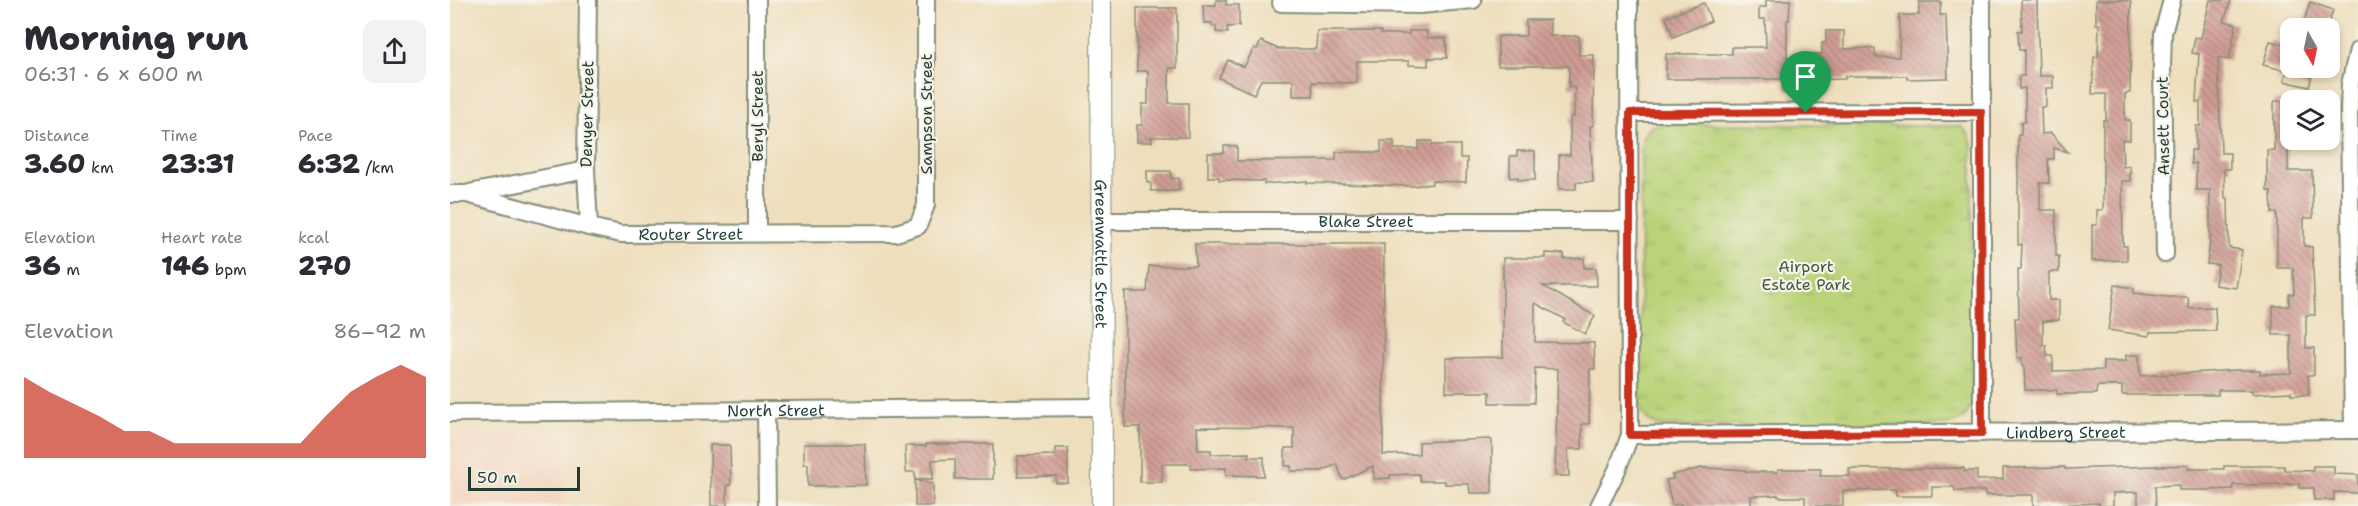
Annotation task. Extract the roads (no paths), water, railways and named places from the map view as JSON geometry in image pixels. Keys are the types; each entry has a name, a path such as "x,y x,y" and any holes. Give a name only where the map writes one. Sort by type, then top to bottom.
{"main road":[{"name":"Greenwattle Street","path":"1101,0 1100,407 1102,506"}],"street":[{"name":"Denyer Street","path":"588,0 586,170 589,227"},
{"name":"Beryl Street","path":"757,233 758,0"},
{"name":"Sampson Street","path":"918,226 926,205 926,0"},
{"path":"1281,3 1420,5 1473,0"},
{"path":"1599,506 1617,470 1630,435 1629,0"},
{"path":"1982,0 1982,433"},
{"name":"Ansett Court","path":"2165,254 2162,66 2163,33 2172,0"},
{"path":"2355,430 2349,109 2350,84 2358,50"},
{"path":"1630,113 1981,112"},
{"name":"Router Street","path":"458,194 586,170"},
{"name":"Router Street","path":"458,194 621,234 896,233 918,226"},
{"name":"Blake Street","path":"1102,220 1630,221"},
{"name":"North Street","path":"450,413 1100,407"},
{"path":"766,410 767,506"},
{"name":"Lindberg Street","path":"1630,435 2355,430"}],"park label":[{"name":"Airport Estate Park","path":"1806,275"}]}
